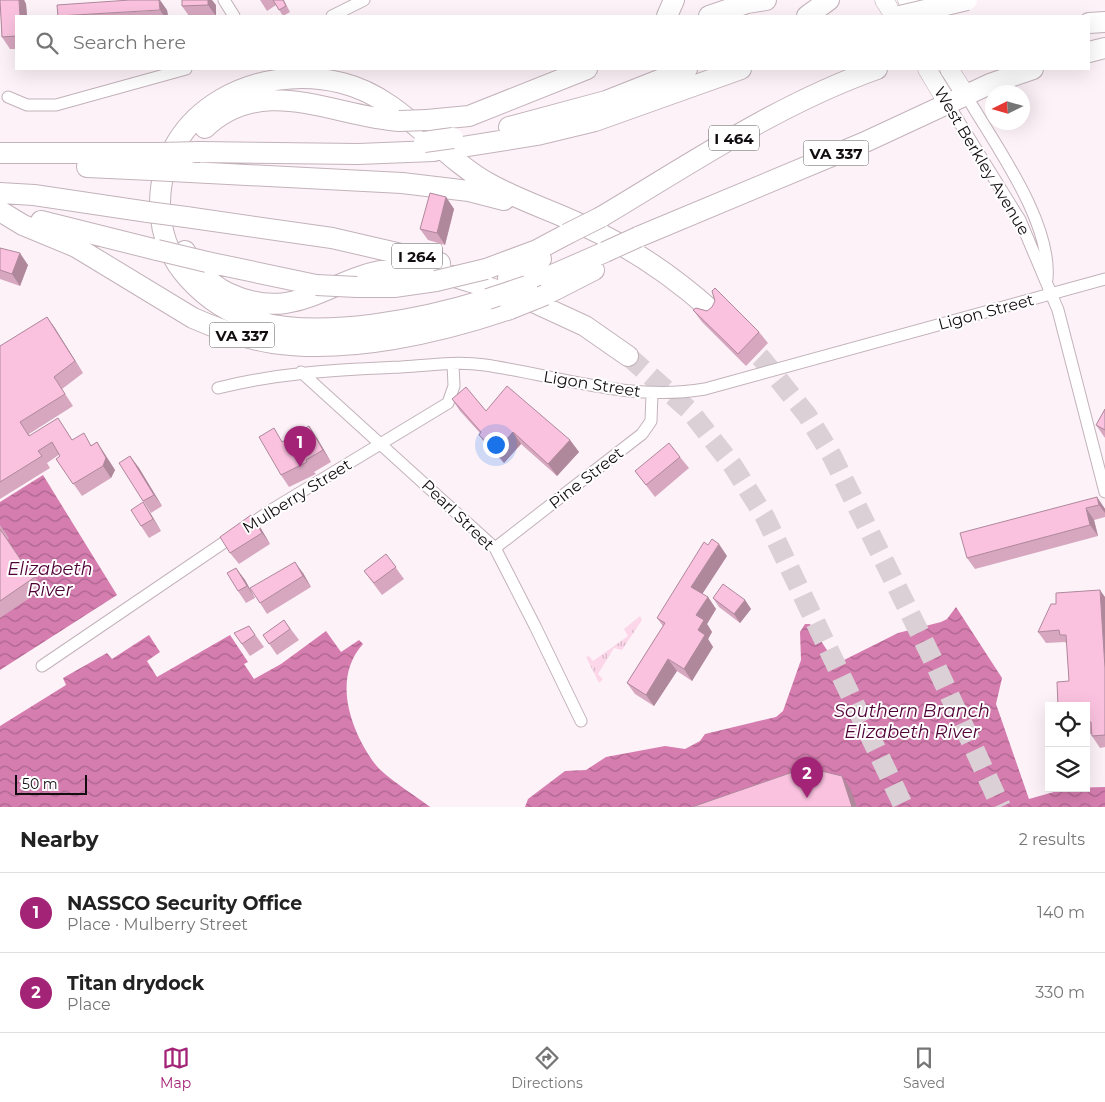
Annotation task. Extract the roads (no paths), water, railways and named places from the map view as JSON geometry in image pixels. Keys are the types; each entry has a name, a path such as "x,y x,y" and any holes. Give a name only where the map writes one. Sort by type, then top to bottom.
{"highway":[{"path":"667,15 674,0"},
{"path":"712,15 747,3 766,0"},
{"path":"808,15 829,0"},
{"path":"904,15 967,0"},
{"path":"1090,23 1105,22"},
{"path":"1090,52 1105,48"},
{"path":"527,297 432,272 395,269 361,276 306,299 266,304 251,302 224,291 211,282 187,254 174,220 176,178 187,150 198,135 226,113 257,101 287,100 398,121 427,120 468,116 584,70"},
{"path":"458,143 606,101 684,70"},
{"path":"0,159 23,163 155,162 200,152 326,152 357,147 429,146 538,135 595,121 738,70"},
{"name":"I 464","path":"533,257 572,236 776,114 873,70"},
{"path":"957,100 1031,70"},
{"path":"527,297 481,297 407,318 345,326 291,328 256,321 237,314 201,292 176,262 169,249 161,220 160,193 164,171 173,148 188,126 204,111 226,96 265,81 309,77 340,82 365,91 390,105 484,181 540,208 578,223 637,254 675,279 712,311"},
{"name":"VA 337","path":"0,211 23,225 76,247 193,318 211,326 274,343 348,344 386,340 443,329 527,297 642,239 705,210 957,100"},
{"path":"0,154 155,162 190,172 402,184 469,191 540,208"},
{"name":"I 264","path":"0,193 34,195 332,238 391,250 448,265 527,297 585,326 628,356"},
{"path":"0,211 208,262 316,285 394,287 436,281 533,257"},
{"path":"481,297 533,257"}],"main road":[{"path":"884,0 893,15"},
{"path":"907,0 916,15"},
{"name":"West Berkley Avenue","path":"928,70 957,100"},
{"name":"West Berkley Avenue","path":"949,70 957,100"}],"street":[{"path":"224,0 233,15"},
{"path":"334,15 364,0"},
{"path":"8,97 27,105 56,105 182,70"},
{"name":"West Berkley Avenue","path":"957,100 1021,187 1046,257 1047,281"},
{"name":"West Berkley Avenue","path":"957,100 1020,220 1052,294 1105,492"},
{"name":"Ligon Street","path":"218,388 261,377 301,372 453,364 483,365 604,389 652,394 684,393 706,389 1105,279"},
{"name":"Mulberry Street","path":"42,666 273,509 448,403 454,386 453,364"},
{"name":"Pearl Street","path":"301,372 495,548 536,626 581,721"},
{"name":"Pine Street","path":"495,548 642,434 650,421 652,394"}],"water":[{"name":"Elizabeth River","path":"43,475 117,595 0,670 0,502"},
{"name":"Southern Branch Elizabeth River","path":"956,607 1002,678 996,704 1029,799 1054,792 1090,792 1090,787 1105,787 1105,807 525,807 528,799 565,771 586,770 606,757 665,746 685,749 700,741 705,734 776,717 783,711 801,660 800,632 805,624 810,624 836,664 898,633 947,619"},
{"path":"326,631 341,652 359,640 363,644 348,672 347,688 352,720 366,750 375,764 386,775 430,807 0,807 0,726 66,685 63,678 107,653 112,659 149,635 160,652 147,661 157,677 230,635 248,662 244,664 254,679 281,664"}],"tunnel":[{"path":"738,336 762,359 807,415 832,456 936,666 1001,807"},
{"path":"628,356 690,411 733,466 765,517 904,807"}],"place":[{"name":"NASSCO Security Office","path":"300,467"},
{"name":"Titan drydock","path":"807,798"}]}
